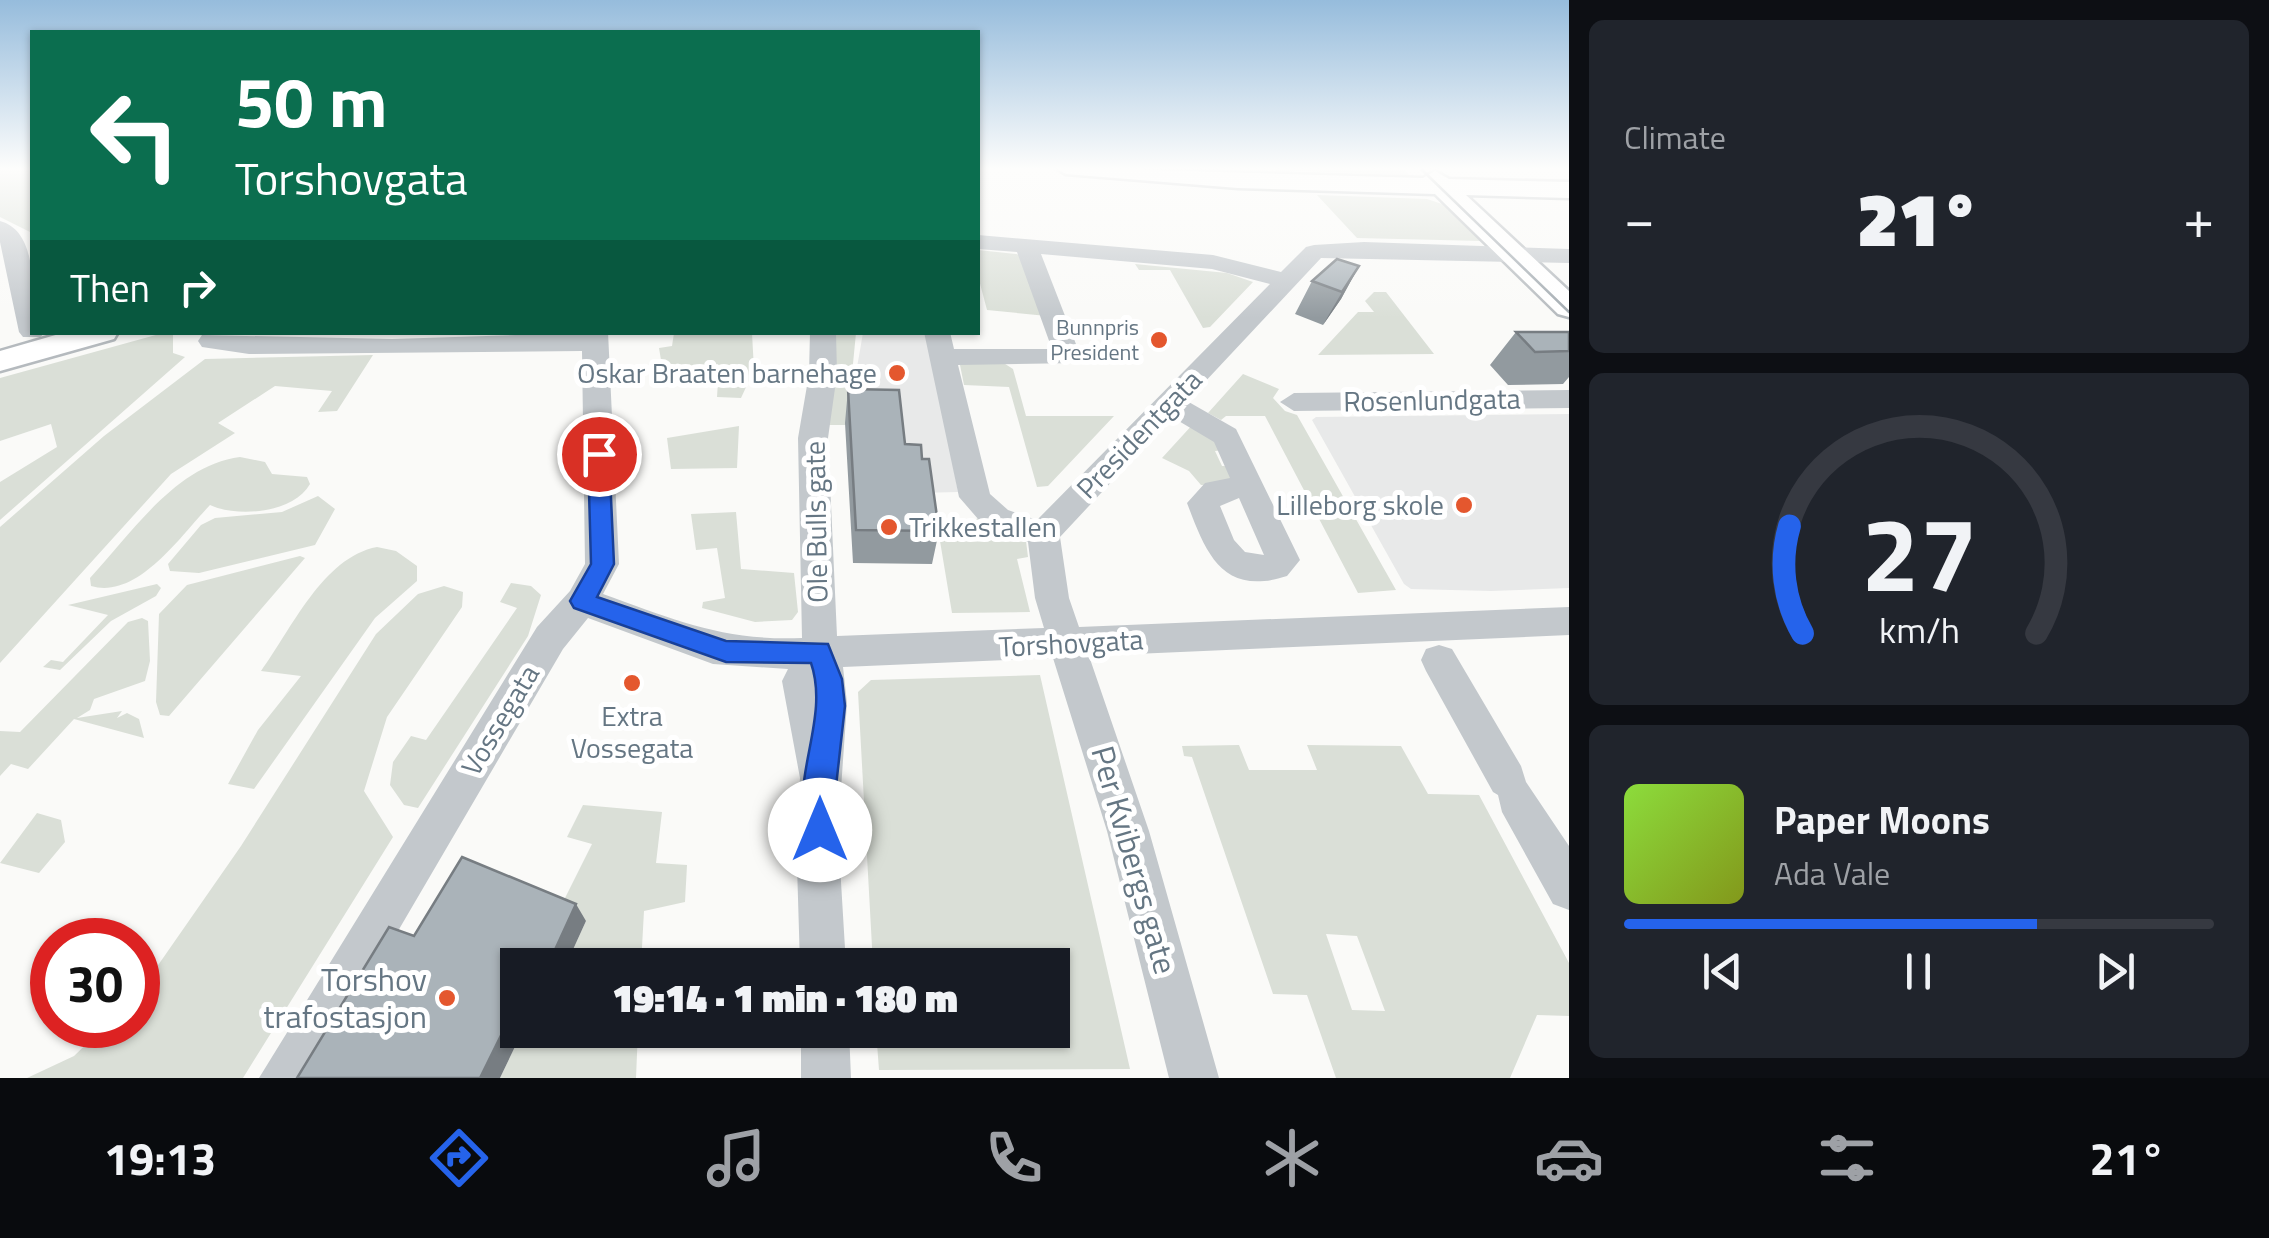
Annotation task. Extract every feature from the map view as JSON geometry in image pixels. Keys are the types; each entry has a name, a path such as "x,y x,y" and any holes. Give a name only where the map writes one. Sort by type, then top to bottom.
{"main road":[{"path":"1475,217 1569,308"},
{"path":"0,361 26,342 57,335"},
{"path":"26,342 80,335"}],"street":[{"path":"0,228 26,342"},
{"path":"980,242 1213,262 1287,281"},
{"path":"1026,246 1068,357 941,345 975,498 991,517 1043,534 1052,598 1049,644"},
{"name":"Presidentgata","path":"1043,534 1314,252 1511,252"},
{"path":"1511,252 1569,256"},
{"name":"Ole Bulls gate","path":"822,335 823,374 813,438 820,652 832,706 819,789 823,948"},
{"path":"211,340 249,346 356,347 595,338"},
{"name":"Vossegata","path":"284,1078 550,638 582,601 602,564 595,338"},
{"name":"Rosenlundgata","path":"1294,402 1569,398"},
{"path":"1170,403 1222,432 1249,486"},
{"name":"Torshovgata","path":"582,601 726,652 1049,644 1569,621"},
{"name":"Per Kvibergs gate","path":"1049,644 1128,832 1194,1078"},
{"path":"1439,660 1569,888"},
{"path":"825,1048 826,1078"}],"shaded area":[{"path":"1,217 30,217 30,232"},
{"path":"1338,217 1456,217 1482,241 1357,238"},
{"path":"980,250 1024,255 1047,316 987,310 980,284"},
{"path":"1135,264 1227,273 1253,282 1210,327 1203,328 1170,270 1139,270"},
{"path":"1374,292 1386,292 1434,354 1318,355 1358,312 1374,312 1365,301"},
{"path":"156,335 173,335 173,353 185,357 0,520 0,482 57,447 51,424 0,441 0,378"},
{"path":"674,335 752,335 754,370 741,398 717,397 719,366 663,372 659,348 672,346"},
{"path":"831,335 856,335 847,425 826,425"},
{"name":"Oskar Braaten barnehage","path":"863,335 928,335 958,492 919,493 847,425"},
{"path":"373,355 337,411 318,412 332,391 275,386 218,423 235,433 171,474 0,663 0,527 104,436 205,359"},
{"path":"963,361 1002,362 1013,369 1026,416 1114,416 1048,486 1037,487 1009,387 964,385 960,365"},
{"path":"1243,374 1279,389 1273,398 1285,411 1297,415 1396,590 1358,593 1265,416 1226,416 1221,420 1208,413"},
{"name":"Lilleborg skole","path":"1569,414 1569,588 1491,591 1411,589 1404,584 1312,420 1316,417"},
{"path":"1194,423 1225,450 1215,451 1222,466 1233,466 1236,478 1224,485 1201,485 1189,471 1162,458"},
{"path":"739,426 737,468 671,469 667,438"},
{"path":"240,457 265,462 272,474 307,477 310,484 302,494 279,507 250,512 210,505 142,574 108,588 91,586 90,578 175,487 195,473"},
{"path":"318,496 335,509 315,545 199,573 170,571 168,564 201,525 215,518 282,512"},
{"path":"736,512 741,569 794,573 798,612 792,620 755,622 702,608 703,602 725,598 717,548 696,550 691,514"},
{"path":"978,518 1026,541 1028,557 1017,559 1030,612 952,613 940,541"},
{"path":"377,547 396,551 417,566 417,581 375,618 254,789 228,784 258,730 301,676 261,671 324,580 340,565"},
{"path":"300,556 305,558 169,716 160,715 156,702 159,614 187,585"},
{"path":"511,583 531,586 541,595 528,636 418,808 404,805 390,785 393,762 411,736 426,740 517,608 500,602"},
{"path":"157,584 161,588 156,596 111,621 60,670 43,667 51,660 63,662 108,615 68,605"},
{"path":"444,586 463,592 462,607 387,717 364,791 393,837 243,1078 27,1078 74,1056 82,1048 160,1048 160,962 241,846 376,634 418,594"},
{"path":"142,618 148,621 150,661 145,681 94,699 90,710 77,718 122,711 117,718 127,713 139,719 144,738 74,719 28,769 11,764 0,776 0,731 20,732 128,622"},
{"path":"1040,675 1130,1069 879,1070 877,1048 1070,1048 1070,948 872,948 858,692 871,680"},
{"path":"1239,745 1249,770 1317,770 1307,745 1401,746 1428,794 1479,795 1569,963 1569,1016 1537,1015 1510,1078 1336,1078 1307,995 1273,994 1192,757 1184,756 1182,746","holes":["1326,934 1357,936 1385,1011 1352,1010"]},
{"path":"583,805 662,812 656,863 687,865 685,902 644,911 642,948 574,948 586,921 559,910 592,844 567,837"},
{"path":"37,813 61,820 65,842 39,873 0,863"},
{"path":"514,1048 637,1048 636,1078 500,1078"}],"building":[{"path":"1337,259 1359,266 1342,292 1312,281"},
{"path":"1516,332 1569,332 1569,351 1535,352"},
{"name":"Trikkestallen","path":"848,389 899,390 905,444 921,445 922,459 929,459 939,531 856,530"},
{"name":"Torshov trafostasjon","path":"462,857 576,904 556,948 500,948 500,1037 480,1078 297,1078 389,927 414,936"}],"tram line":[{"path":"1471,217 1569,312"}],"place":[{"name":"Bunnpris President","path":"1159,340"},
{"name":"Oskar Braaten barnehage","path":"897,373"},
{"name":"Lilleborg skole","path":"1464,505"},
{"name":"Trikkestallen","path":"889,527"},
{"name":"Extra Vossegata","path":"632,683"},
{"name":"Torshov trafostasjon","path":"447,998"}],"route":[{"path":"599,454 602,564 582,601 726,652 820,652 832,706 819,789 820,830"}]}
